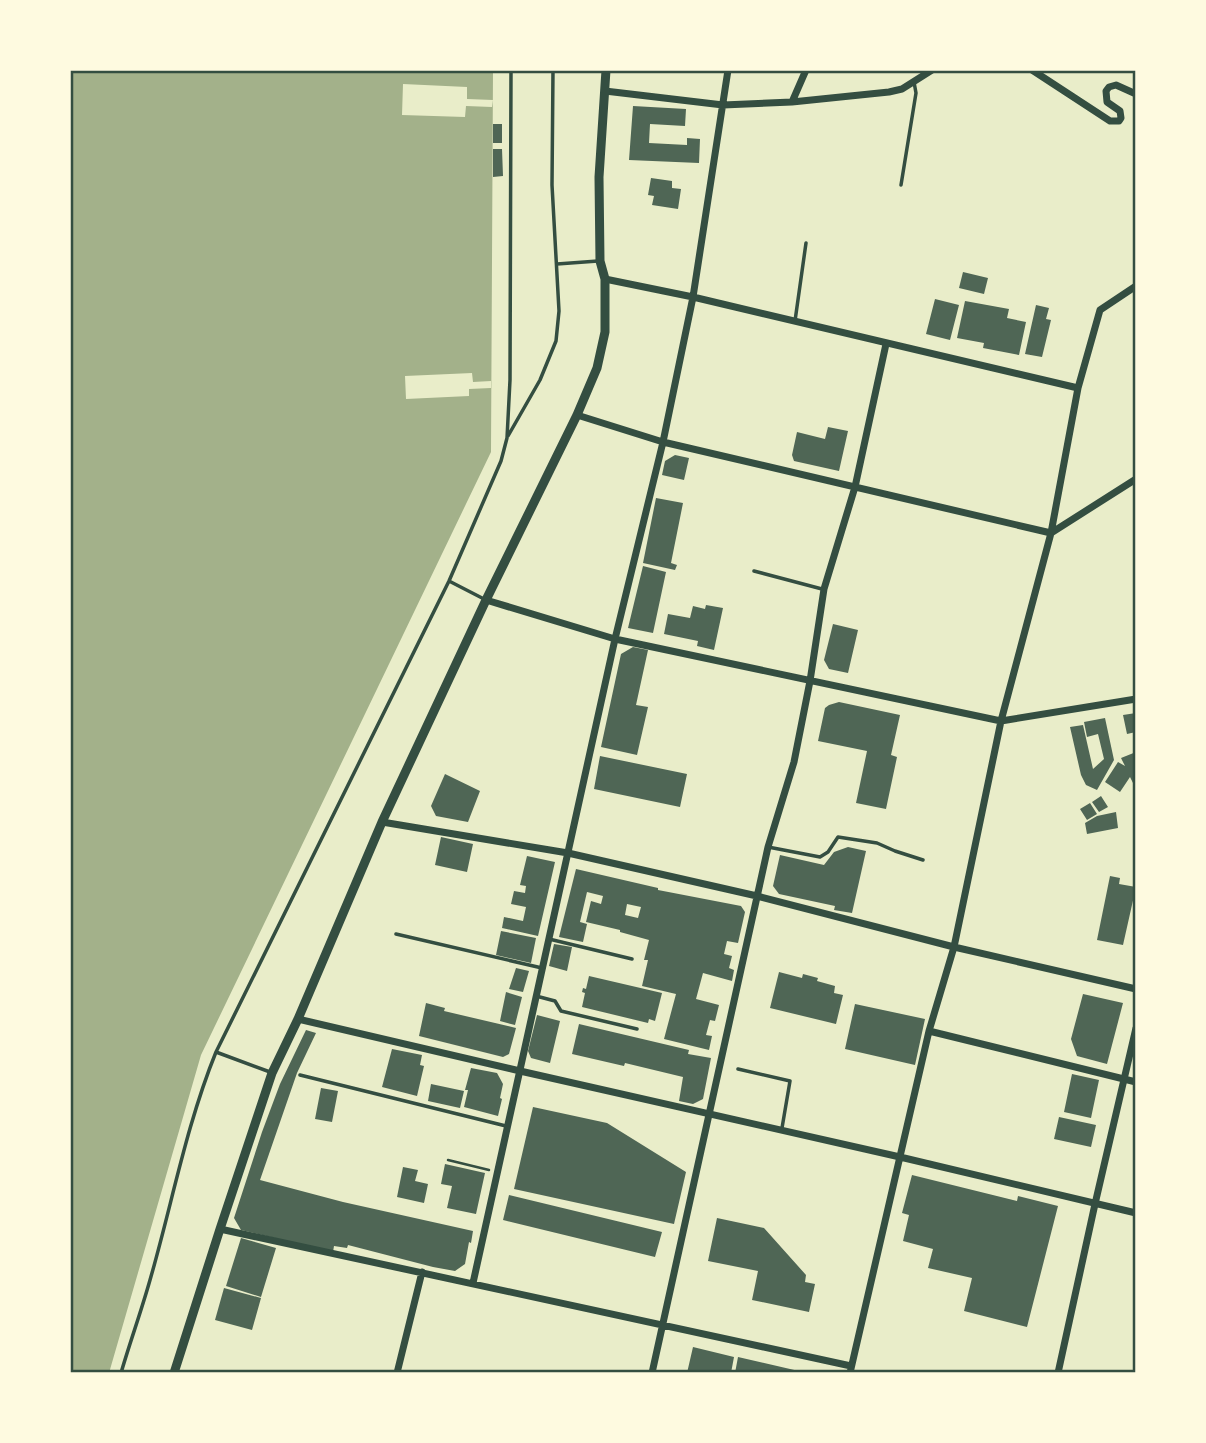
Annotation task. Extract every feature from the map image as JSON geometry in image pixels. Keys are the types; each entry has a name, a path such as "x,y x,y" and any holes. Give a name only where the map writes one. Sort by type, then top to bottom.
{"street":[{"path":"174,1373 272,1073 298,1019 382,822 597,368 605,331 605,279 600,261 599,177 606,70"},
{"path":"473,1283 615,639 663,442 693,297 728,70"},
{"path":"792,102 806,70"},
{"path":"605,91 723,105 792,102 889,92 902,89 932,70"},
{"path":"1032,70 1110,121 1119,121 1121,118 1120,111 1107,102 1106,91 1109,87 1116,85 1136,94"},
{"path":"605,279 693,297 1078,388"},
{"path":"220,1229 663,1325 851,1370 929,1031 954,947 1001,721 1051,534 1078,388 1100,310 1136,286"},
{"path":"652,1373 768,847 794,762 824,589 855,487 886,344"},
{"path":"577,415 663,442 1051,534 1136,479"},
{"path":"486,600 615,639 1001,721 1136,699"},
{"path":"382,822 568,853 757,896 954,947 1136,989"},
{"path":"298,1019 1136,1213"},
{"path":"1058,1373 1136,1028"},
{"path":"929,1031 1136,1082"},
{"path":"397,1373 422,1272"}],"lane":[{"path":"121,1373 150,1281 183,1149 216,1052 449,581 501,461 507,438 510,380 511,70"},
{"path":"507,438 540,380 556,341 559,311 552,185 553,70"},
{"path":"901,186 916,93 914,82"},
{"path":"795,321 806,243"},
{"path":"556,264 600,261"},
{"path":"754,570 824,589"},
{"path":"449,581 486,600"},
{"path":"768,847 820,857 828,852 838,837 877,843 923,860"},
{"path":"396,934 542,968"},
{"path":"549,939 632,959"},
{"path":"536,996 555,1000 561,1011 637,1029"},
{"path":"216,1052 272,1073"},
{"path":"738,1069 790,1081 781,1130"},
{"path":"300,1076 508,1126"}],"path":[{"path":"448,1160 498,1172"}],"shaded area":[{"path":"70,70 493,70 491,452 201,1055 109,1373 70,1373"}],"pier":[{"path":"403,84 467,87 467,99 493,100 492,107 466,106 465,117 402,115"},
{"path":"472,373 473,382 491,381 491,388 469,389 469,396 406,399 405,376"}],"building":[{"path":"633,106 686,109 685,126 650,124 649,143 687,145 687,138 700,139 699,163 629,160"},
{"path":"493,124 502,124 502,143 493,143"},
{"path":"493,149 502,149 503,176 493,177"},
{"path":"651,178 672,181 672,188 681,189 678,209 652,205 654,196 648,195"},
{"path":"963,272 988,278 984,294 959,288"},
{"path":"935,299 959,305 950,340 926,334"},
{"path":"965,301 1009,309 1007,318 1026,322 1019,355 983,348 984,343 957,338"},
{"path":"1036,305 1049,308 1046,319 1051,320 1042,357 1025,354"},
{"path":"828,427 848,431 839,471 794,461 792,455 797,432 825,439"},
{"path":"675,455 689,458 684,480 662,475 665,461"},
{"path":"656,498 683,503 671,563 677,565 675,570 643,563"},
{"path":"643,566 666,572 653,633 628,628"},
{"path":"706,605 723,608 714,650 697,646 698,641 664,634 668,614 690,618 693,606 705,609"},
{"path":"833,624 858,630 848,673 829,669 824,660"},
{"path":"633,647 648,650 636,705 648,707 637,755 601,747 621,654"},
{"path":"839,702 900,715 891,755 897,757 886,809 856,803 867,751 818,741 825,708"},
{"path":"1136,713 1136,732 1127,734 1123,715"},
{"path":"1105,718 1114,760 1097,790 1086,785 1081,775 1070,727 1083,725 1093,769 1104,759 1098,734 1087,737 1084,722"},
{"path":"1136,752 1136,789 1130,777 1120,792 1105,782 1118,762 1125,766 1121,758"},
{"path":"600,756 687,774 680,807 594,789"},
{"path":"445,774 480,791 468,822 436,816 431,806"},
{"path":"1101,796 1108,807 1099,812 1092,802"},
{"path":"1090,803 1097,814 1087,820 1080,809"},
{"path":"1116,812 1118,828 1087,834 1085,823 1097,816"},
{"path":"441,837 473,844 467,872 435,865"},
{"path":"848,847 866,851 852,913 834,910 835,906 779,894 773,886 780,855 824,865 834,852"},
{"path":"527,856 555,862 538,936 502,928 504,917 523,921 526,907 511,904 514,891 525,893 526,886 520,885"},
{"path":"576,869 658,890 741,906 745,912 738,943 727,941 724,954 732,956 729,968 734,970 732,981 703,973 696,999 719,1005 715,1021 710,1020 706,1035 712,1036 709,1050 664,1039 676,994 642,986 649,940 586,922 591,901 601,904 603,896 587,892 580,922 587,924 583,942 559,937","holes":["627,904 641,907 638,918 625,915"]},
{"path":"1110,876 1120,878 1119,884 1136,887 1123,945 1097,940"},
{"path":"501,931 536,938 531,963 496,955"},
{"path":"554,944 572,947 567,971 549,966"},
{"path":"516,968 529,971 523,992 509,989"},
{"path":"779,972 802,978 803,974 835,986 834,993 843,995 836,1024 770,1008"},
{"path":"589,976 662,993 655,1021 649,1019 648,1023 582,1007 585,993 582,992 583,988 586,989"},
{"path":"506,992 522,997 515,1025 500,1021"},
{"path":"1083,994 1123,1003 1107,1064 1077,1056 1071,1039"},
{"path":"426,1003 445,1008 444,1011 516,1028 509,1054 503,1057 419,1036"},
{"path":"855,1004 925,1019 915,1065 845,1049"},
{"path":"537,1015 560,1021 550,1063 531,1058 528,1051"},
{"path":"579,1024 689,1050 688,1054 711,1058 703,1099 693,1104 679,1101 683,1077 572,1054"},
{"path":"306,1030 316,1033 297,1073 260,1180 473,1231 465,1264 455,1271 348,1245 347,1248 334,1246 333,1252 241,1230 234,1218 280,1084"},
{"path":"392,1049 422,1055 420,1065 424,1066 417,1096 382,1087"},
{"path":"471,1068 497,1073 503,1084 498,1116 464,1107"},
{"path":"1072,1074 1099,1080 1091,1118 1064,1112"},
{"path":"431,1084 464,1091 460,1108 428,1101"},
{"path":"321,1088 338,1091 332,1122 315,1119"},
{"path":"533,1107 607,1123 686,1172 674,1224 514,1189"},
{"path":"1059,1117 1096,1125 1091,1147 1054,1139"},
{"path":"445,1164 485,1173 476,1214 447,1208 452,1186 441,1184"},
{"path":"403,1167 418,1170 415,1181 428,1184 424,1203 397,1197"},
{"path":"912,1175 1017,1201 1018,1196 1058,1206 1027,1327 964,1311 972,1278 928,1268 933,1249 903,1241 909,1215 902,1213"},
{"path":"509,1195 662,1232 655,1257 503,1220"},
{"path":"717,1218 764,1228 806,1275 805,1282 815,1284 809,1312 752,1300 758,1271 708,1261"},
{"path":"241,1238 276,1248 261,1297 226,1286"},
{"path":"224,1288 261,1298 252,1330 215,1320"},
{"path":"693,1347 734,1357 731,1373 687,1373"},
{"path":"738,1357 803,1372 803,1373 735,1373"}]}
